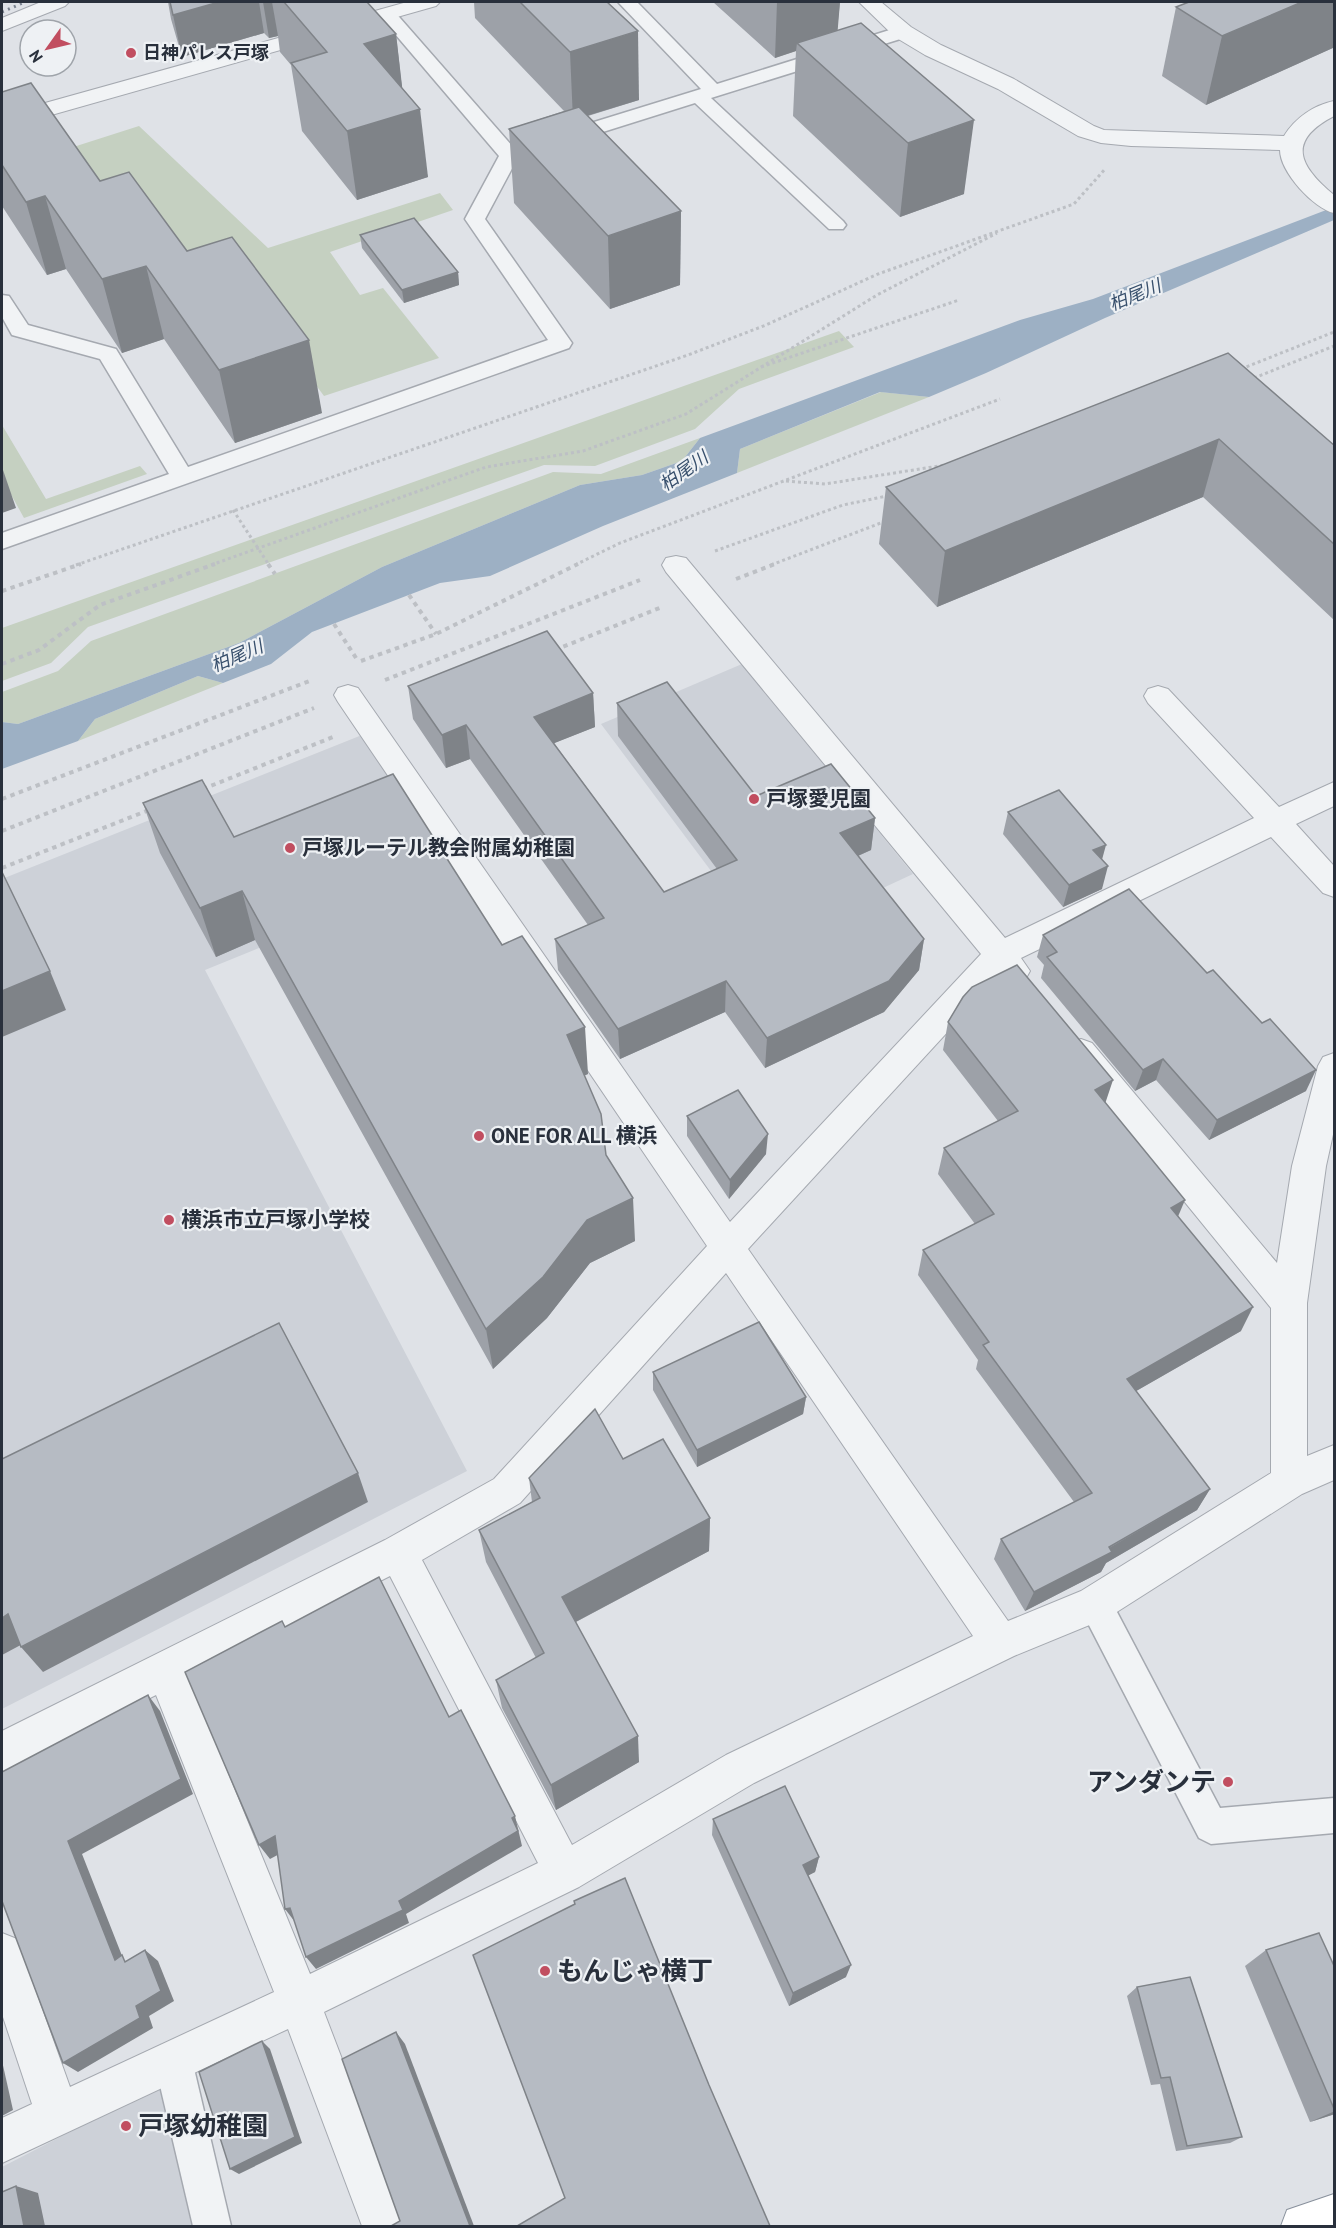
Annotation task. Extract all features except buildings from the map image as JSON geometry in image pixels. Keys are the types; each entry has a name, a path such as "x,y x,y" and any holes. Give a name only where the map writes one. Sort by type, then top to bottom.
{"highway":[{"path":"1303,2226 1335,2216"}],"street":[{"path":"2,25 58,2"},
{"path":"2,122 429,2"},
{"path":"869,2 903,32 933,50 1006,84 1086,130 1101,136 1131,139 1290,143"},
{"path":"1335,108 1307,120 1296,130 1290,143 1293,159 1304,177 1335,206"},
{"path":"676,565 1030,991"},
{"path":"348,680 728,1247 1000,1643"},
{"path":"1158,696 1335,885"},
{"path":"2,1752 398,1553 507,1491 728,1247 1000,954 1335,793"},
{"path":"1061,1028 1289,1302"},
{"path":"1289,1482 1289,1302 1309,1166 1335,1066"},
{"path":"2,2141 57,2113 299,2002 564,1872 740,1768 1000,1643 1095,1604 1289,1482 1335,1462"},
{"path":"398,1553 564,1872"},
{"path":"166,1670 299,2002 384,2226"},
{"path":"2,1954 57,2113"}],"lane":[{"path":"627,2 705,94 836,225"},
{"path":"387,14 510,155"},
{"path":"2,541 561,343 475,219 510,155 903,32"},
{"path":"825,56 842,71"},
{"path":"2,301 20,330 108,354 182,476"},
{"path":"1095,1604 1211,1826 1335,1816"},
{"path":"173,2060 212,2226"}],"path":[{"path":"2,591 688,355 765,325 878,274 1074,204 1131,139"},
{"path":"2,664 39,650 100,605 486,467 583,451 686,414 877,295 1011,226"},
{"path":"752,371 959,300"},
{"path":"348,680 358,662 436,634 620,543 1000,399"},
{"path":"784,481 825,484 953,463"},
{"path":"233,510 274,574"},
{"path":"409,595 436,634"},
{"path":"334,624 358,662"},
{"path":"2,799 319,677"}],"shaded area":[{"name":"戸塚愛児園","path":"742,664 913,874 765,943 601,724"},
{"name":"横浜市立戸塚小学校","path":"362,735 452,869 205,970 467,1471 2,1709 2,879"},
{"name":"戸塚幼稚園","path":"161,2085 197,2226 2,2226 2,2167"}],"green space":[{"path":"139,126 268,248 440,193 453,210 330,252 360,295 383,288 439,358 324,396 245,289 153,240 64,150"},
{"path":"839,331 854,347 739,389 695,429 595,466 544,465 88,627 51,663 2,681 2,628"},
{"path":"881,392 929,397 737,473 740,449"},
{"path":"2,425 46,499 140,466 147,474 24,518 2,478"},
{"path":"700,438 682,461 642,475 580,485 382,567 239,643 18,724 2,722 2,692 58,671 91,641 553,472 601,474"},
{"path":"198,676 223,683 78,741 95,719"}],"water":[{"name":"柏尾川","path":"1334,207 1334,220 1105,318 986,373 929,397 880,392 740,449 737,473 603,526 490,576 440,583 312,632 271,664 223,683 198,676 95,719 78,741 2,769 2,722 18,724 239,643 382,567 580,485 642,475 682,461 700,438 1020,320 1093,299"}],"railway":[{"path":"2,12 25,2"}],"place":[{"name":"日神パレス戸塚","path":"131,53"},
{"name":"戸塚愛児園","path":"754,799"},
{"name":"戸塚ルーテル教会附属幼稚園","path":"290,848"},
{"name":"ONE FOR ALL 横浜","path":"479,1136"},
{"name":"横浜市立戸塚小学校","path":"169,1220"},
{"name":"アンダンテ","path":"1228,1782"},
{"name":"もんじゃ横丁","path":"545,1971"},
{"name":"戸塚幼稚園","path":"126,2126"}]}
